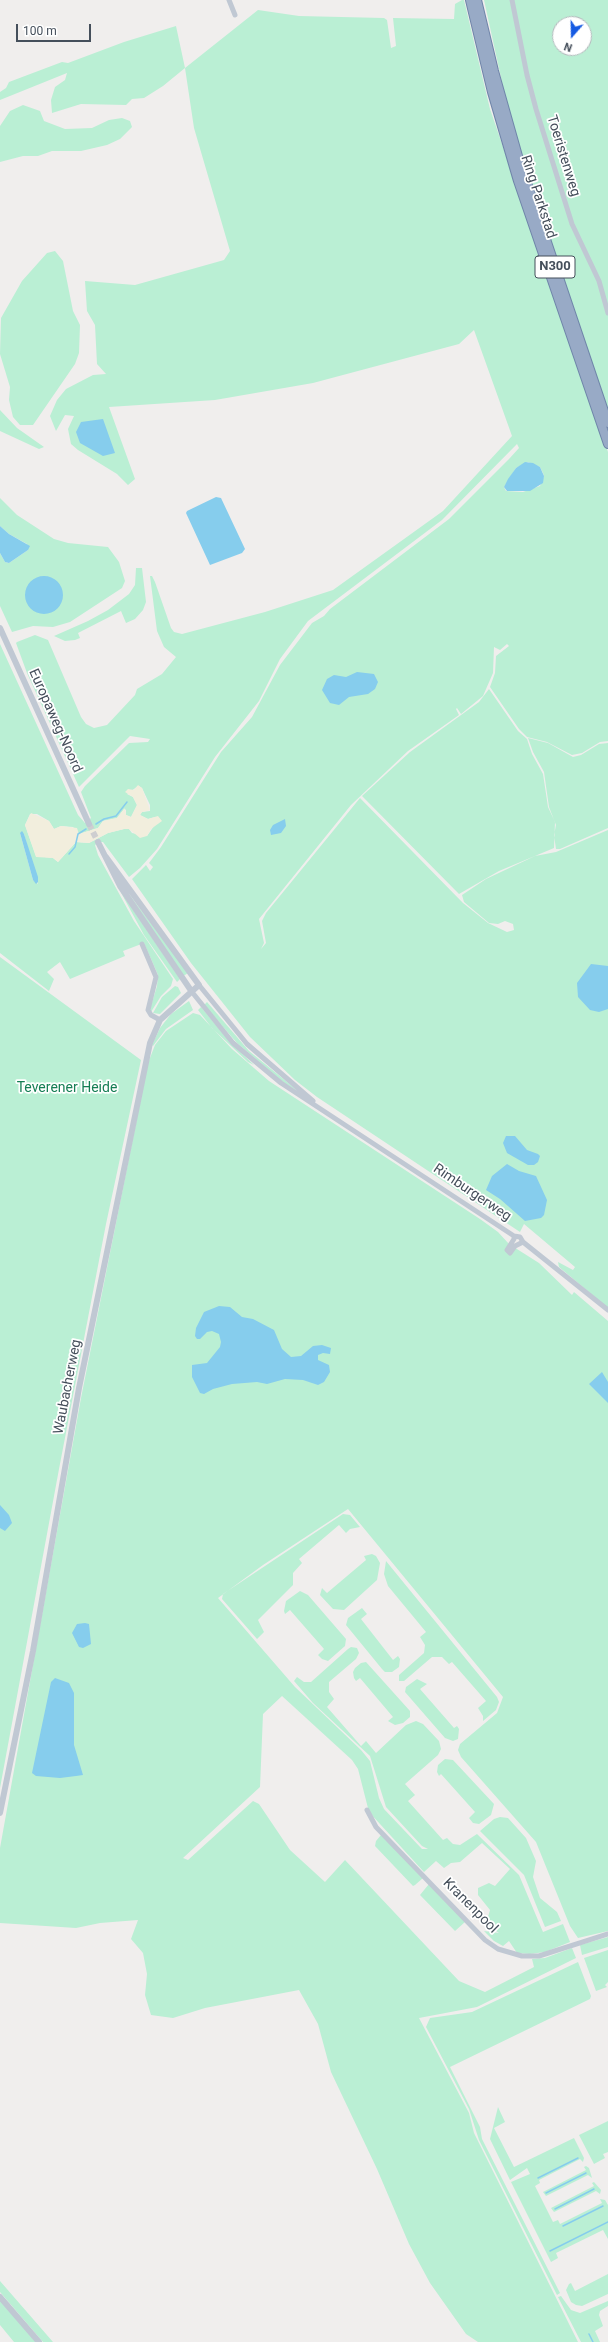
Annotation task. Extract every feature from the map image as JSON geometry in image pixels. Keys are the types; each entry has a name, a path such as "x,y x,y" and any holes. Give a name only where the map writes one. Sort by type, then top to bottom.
{"highway":[{"name":"Ring Parkstad","path":"470,0 492,92 518,181 608,444"},
{"name":"Ring Parkstad","path":"479,0 481,16 518,156 608,423"}],"street":[{"path":"229,0 235,15"},
{"name":"Toeristenweg","path":"512,0 527,75 536,109 572,224 599,282 608,313"},
{"name":"Europaweg-Noord","path":"0,628 89,824"},
{"path":"98,842 120,886 192,992"},
{"path":"106,856 199,985"},
{"path":"142,944 156,977 148,1010 151,1015 160,1020"},
{"name":"Waubacherweg","path":"0,1813 33,1651 79,1388 150,1043 160,1020 199,985"},
{"name":"Rimburgerweg","path":"199,985 247,1044 316,1105"},
{"name":"Rimburgerweg","path":"192,992 210,1017 243,1052 281,1083 514,1236 520,1237 523,1242 608,1310"},
{"path":"514,1236 509,1251 523,1242"},
{"name":"Kranenpool","path":"367,1810 376,1827 485,1940 498,1949 522,1956 539,1956 608,1934"},
{"path":"0,2297 40,2342"}],"green space":[{"path":"464,0 490,109 608,452 608,741 600,742 582,753 572,755 547,742 527,737 519,729 490,687 495,673 496,656 509,646 507,644 500,650 494,647 493,673 483,696 461,714 457,708 456,709 459,715 408,751 351,805 259,919 264,943 261,949 266,943 262,921 266,913 360,798 463,903 488,923 507,932 514,930 513,924 505,921 498,924 489,923 464,902 462,895 486,879 535,856 556,852 608,830 608,1308 559,1267 558,1262 573,1270 575,1267 524,1224 520,1232 317,1097 295,1080 250,1037 191,963 132,879 146,865 150,871 153,867 149,863 161,847 221,752 252,717 280,665 312,623 324,616 330,609 449,519 519,448 517,444 442,520 308,621 280,659 259,701 215,757 157,849 140,868 129,877 103,842 95,845 98,855 134,921 173,979 171,986 161,996 151,1012 150,1009 157,986 158,975 144,943 123,951 125,956 70,979 60,962 47,972 54,979 49,991 0,953 0,644 78,815 85,823 91,818 81,792 85,786 129,743 148,742 150,739 130,736 79,787 27,673 16,643 17,642 35,635 48,640 81,717 86,724 94,728 107,725 135,695 137,689 162,674 176,657 164,647 157,631 150,576 152,576 155,582 171,628 174,632 182,634 265,612 333,590 443,511 512,436 474,330 459,344 313,383 215,400 109,407 135,479 128,485 117,474 78,450 71,444 68,429 74,416 65,415 56,431 50,416 57,400 66,389 93,375 106,374 97,364 95,325 87,311 85,281 135,285 224,260 230,251 194,128 185,68 258,10 299,16 384,18 387,20 391,48 396,46 393,18 454,19 455,4","holes":["528,462 540,467 544,476 540,486 523,492 506,491 504,487 516,468","138,786 142,788 150,805 150,811 142,812 140,815 148,819 155,817 154,826 147,836 132,833 129,829 124,829 108,833 89,843 76,842 58,862 53,858 36,856 25,825 30,814 37,814 49,821 54,829 61,826 73,827 79,834 98,828 103,821 117,818 124,809 126,810 126,815 131,817 137,805 133,797 127,794","20,833 24,834 38,884 33,880"]},
{"path":"484,0 608,0 608,414 534,199 509,114"},
{"path":"176,26 185,68 163,86 144,98 132,99 126,105 81,104 52,113 51,100 55,87 65,80 67,73 0,100 0,92 6,88 9,82 62,62 68,63 124,42"},
{"path":"23,105 40,111 44,121 65,129 92,128 109,120 122,118 130,121 132,127 120,139 107,145 81,151 52,151 38,156 23,156 0,162 0,126 10,111"},
{"path":"55,251 63,261 73,311 80,325 79,353 75,364 33,425 20,425 13,417 9,400 10,387 0,354 1,318 22,281 47,253"},
{"path":"0,410 17,428 44,447 39,449 0,431"},
{"path":"0,498 17,515 54,539 68,543 108,547 119,562 125,581 122,588 70,622 53,627 33,626 12,632 0,606 0,553 5,562 9,563 28,550 27,544 9,534 0,526"},
{"path":"136,568 142,568 146,602 143,610 135,619 126,623 121,611 78,633 80,638 75,640 65,641 54,636 88,621 108,610 129,594 135,585"},
{"path":"489,689 518,731 527,739 532,754 543,774 548,807 555,822 554,848 499,871 459,894 362,796 410,752 479,702"},
{"path":"528,738 548,743 573,757 581,755 599,744 608,743 608,828 560,849 556,849 554,835 556,825 549,807 544,772 533,752"},
{"path":"123,886 188,973 182,977"},
{"path":"119,889 180,979 177,982 144,935"},
{"name":"Teverener Heide","path":"0,957 141,1060 106,1224 0,1788"},
{"path":"175,986 178,987 181,993 160,1014 153,1013 162,997"},
{"path":"189,1001 193,1010 166,1029 153,1046 152,1045 160,1028 171,1014"},
{"path":"207,1002 249,1051 302,1094 283,1082 237,1043 204,1005"},
{"path":"201,1007 230,1042 254,1065 248,1062 212,1028 198,1010"},
{"path":"193,1013 200,1015 232,1049 269,1081 480,1219 498,1232 509,1244 539,1263 572,1295 574,1292 608,1321 608,1931 578,1938 570,1926 536,1842 461,1757 458,1750 460,1744 497,1713 503,1697 348,1509 263,1565 218,1598 295,1687 361,1750 370,1761 379,1798 384,1809 422,1849 428,1849 422,1846 386,1807 370,1756 313,1703 294,1681 297,1677 304,1682 311,1682 348,1649 351,1647 357,1648 359,1653 356,1659 329,1682 329,1692 334,1699 327,1707 361,1746 366,1741 376,1753 406,1725 416,1721 423,1724 439,1741 441,1749 438,1755 405,1784 415,1795 408,1801 443,1840 447,1838 453,1844 460,1845 477,1834 519,1875 543,1932 563,1924 570,1942 545,1952 530,1954 517,1953 509,1941 503,1946 494,1941 484,1931 499,1933 486,1924 490,1910 478,1895 478,1888 489,1883 495,1886 510,1869 482,1843 460,1862 451,1863 444,1868 436,1861 424,1872 369,1812 358,1769 352,1760 282,1696 263,1714 260,1787 183,1858 188,1860 253,1801 259,1804 290,1850 325,1882 345,1860 459,1981 485,1992 534,1967 532,1959 545,1958 572,1948 576,1958 477,2007 419,2018 469,2113 474,2133 578,2342 478,2342 466,2334 430,2283 409,2244 377,2169 331,2072 318,2024 299,1990 205,2008 173,2018 151,2015 145,1995 147,1974 143,1953 131,1939 138,1920 100,1923 76,1928 0,1923 0,1848 81,1398 148,1063 155,1045 166,1031"},
{"path":"343,1514 350,1515 360,1527 350,1529 346,1533 339,1525 299,1559 302,1563 293,1573 293,1585 258,1620 264,1632 257,1639 222,1599 223,1594"},
{"path":"372,1554 376,1556 380,1563 377,1580 344,1610 333,1609 320,1595 322,1588 327,1593 366,1560 364,1556"},
{"path":"386,1561 497,1697 499,1702 496,1710 483,1721 483,1716 478,1708 486,1701 452,1662 449,1664 442,1657 432,1657 404,1681 399,1681 399,1675 424,1653 425,1645 420,1637 426,1632 388,1586 384,1574"},
{"path":"300,1591 308,1595 346,1639 345,1646 328,1661 322,1659 318,1655 324,1649 290,1610 285,1614 284,1611 286,1601"},
{"path":"362,1608 367,1614 361,1619 393,1660 398,1656 400,1659 399,1667 392,1672 385,1672 382,1669 346,1625 348,1618"},
{"path":"366,1662 410,1711 410,1717 403,1723 395,1725 388,1721 393,1717 360,1678 356,1681 354,1678 353,1672 355,1668 361,1663"},
{"path":"417,1679 427,1684 420,1689 454,1728 457,1726 459,1729 458,1739 453,1741 445,1738 405,1692 406,1687"},
{"path":"445,1759 453,1760 494,1804 491,1815 479,1824 473,1823 469,1818 475,1812 441,1774 439,1776 437,1772 438,1765"},
{"path":"500,1817 508,1818 526,1838 536,1861 533,1877 540,1898 557,1912 561,1921 545,1927 524,1875 480,1831 494,1819"},
{"path":"381,1835 423,1878 415,1885 413,1886 375,1846 376,1841"},
{"path":"429,1884 465,1922 455,1931 420,1895"},
{"path":"608,1937 608,1947 582,1955 580,1945"},
{"path":"608,1950 608,1982 605,1985 607,1987 596,1991 584,1958"},
{"path":"578,1962 591,1996 590,1999 450,2067 480,2127 482,2139 560,2293 557,2295 479,2140 469,2109 426,2027 430,2018 472,2012"},
{"path":"498,2107 505,2122 494,2128 514,2167 574,2138 584,2158 583,2162 580,2159 539,2180 540,2183 535,2186 553,2222 558,2220 560,2224 602,2203 600,2199 605,2200 608,2205 608,2239 603,2230 556,2253 558,2258 551,2262 511,2182 530,2174 527,2168 510,2180 490,2139"},
{"path":"608,2121 608,2152 603,2154 605,2158 594,2164 579,2135"},
{"path":"586,2166 589,2168 592,2178 588,2175 546,2196 543,2192 586,2170 584,2167"},
{"path":"594,2182 601,2190 600,2194 596,2191 554,2212 551,2208 594,2186 592,2183"},
{"path":"608,2274 608,2294 582,2306 571,2302 566,2290 569,2284 571,2283 575,2291"},
{"path":"0,2281 53,2342 43,2342 0,2292"},
{"path":"561,2296 571,2310 580,2313 608,2301 608,2306 600,2311 599,2315 603,2326 595,2331 600,2342 581,2342 558,2297"},
{"path":"0,2300 36,2342 14,2342 0,2325"}],"sand":[{"path":"138,785 142,788 150,810 142,812 140,815 148,819 158,816 162,821 151,829 147,836 140,838 129,829 124,829 108,833 89,843 76,842 58,862 53,858 36,857 25,825 31,813 49,821 54,829 61,826 77,828 79,834 98,828 103,821 117,818 125,808 126,815 131,817 137,805 133,797 125,792 128,789 134,790"}],"water":[{"path":"103,419 115,453 103,456 80,443 76,432 81,422"},
{"path":"525,462 533,463 540,467 544,476 543,483 530,491 507,491 504,487 508,479 516,468"},
{"path":"216,497 221,498 245,549 242,553 210,565 186,513 187,511"},
{"path":"0,526 9,534 30,546 28,550 9,563 5,562 0,553"},
{"path":"40,576 48,576 55,579 60,584 63,595 60,606 55,611 48,614 40,614 33,611 28,606 25,599 25,591 28,584 33,579"},
{"path":"357,672 374,674 378,682 375,689 368,694 349,697 339,705 330,703 322,690 327,679 334,675 346,677"},
{"path":"285,819 286,826 281,833 271,835 270,830 273,825"},
{"path":"22,831 38,877 38,882 36,884 33,880 20,833"},
{"path":"591,964 608,966 608,1009 599,1012 590,1010 578,997 577,983"},
{"path":"506,1136 515,1136 527,1150 538,1154 540,1156 538,1162 534,1165 528,1165 507,1153 503,1143"},
{"path":"507,1164 519,1171 536,1176 547,1200 544,1215 541,1218 525,1221 500,1199 486,1190 492,1176"},
{"path":"219,1306 230,1307 242,1317 253,1319 274,1330 282,1349 291,1357 301,1356 313,1346 322,1345 331,1348 330,1354 323,1353 318,1355 318,1360 329,1365 330,1372 324,1382 318,1385 303,1380 285,1379 267,1384 257,1382 232,1384 213,1389 204,1394 200,1393 192,1377 192,1365 207,1363 220,1347 221,1342 219,1334 212,1331 207,1332 200,1339 197,1339 195,1336 196,1328 204,1312"},
{"path":"602,1372 608,1382 608,1403 589,1384"},
{"path":"0,1505 9,1515 12,1523 5,1531 0,1528"},
{"path":"77,1624 89,1624 91,1644 83,1648 79,1647 72,1633"},
{"path":"55,1678 69,1683 74,1693 74,1745 83,1775 60,1778 36,1776 32,1773 51,1682"}],"waterway":[{"path":"96,824 104,819 116,816 127,802"},
{"path":"69,854 75,847 78,834 86,829"},
{"path":"538,2178 578,2158"},
{"path":"546,2193 586,2173"},
{"path":"555,2209 594,2189"},
{"path":"563,2226 603,2206"},
{"path":"550,2251 608,2222"},
{"path":"589,2334 593,2342"}],"tunnel":[{"path":"89,824 98,842"}]}
